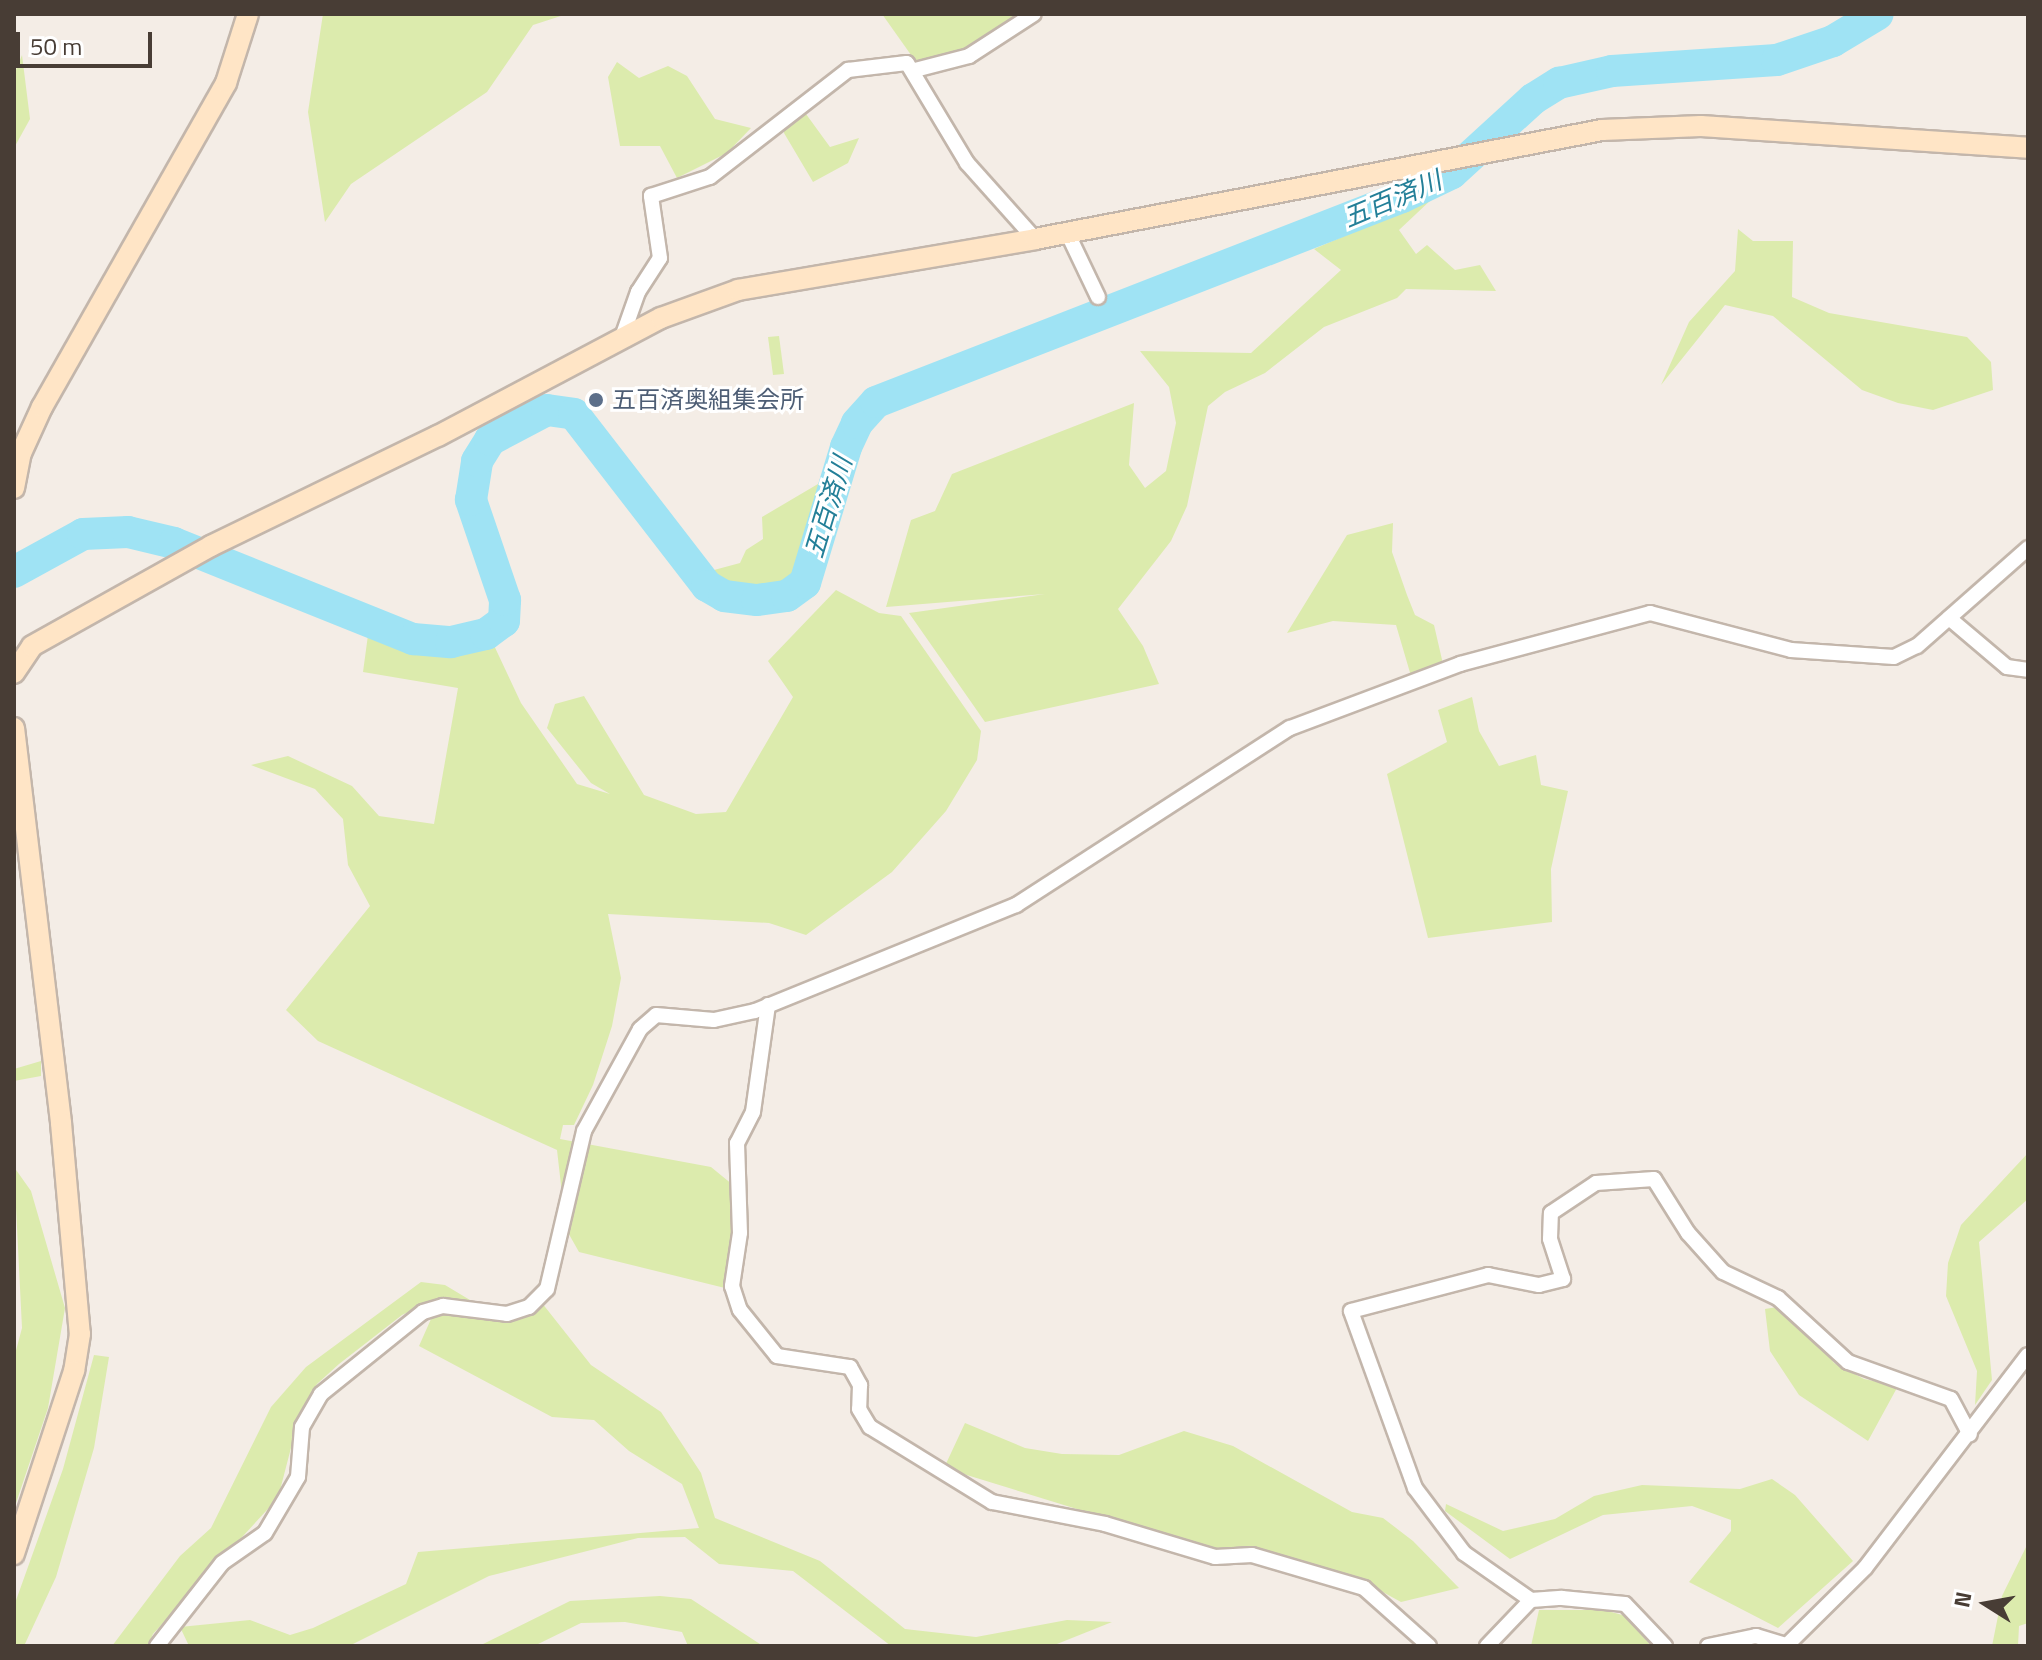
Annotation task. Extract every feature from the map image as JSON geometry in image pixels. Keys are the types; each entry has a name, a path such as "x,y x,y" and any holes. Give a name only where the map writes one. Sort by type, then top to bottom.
{"street":[{"path":"14,488 21,453 42,407 226,83 248,14"},
{"path":"915,70 969,56 1034,14"},
{"path":"621,340 638,292 660,258 651,196 710,177 848,70 907,63 915,70 967,163 1035,239"},
{"path":"14,673 32,646 211,546 438,436 661,318 738,290 1035,239 1454,156 1602,130 1661,125 2028,148"},
{"path":"1067,232 1098,297"},
{"path":"157,1646 222,1563 265,1533 298,1477 302,1427 321,1394 423,1312 443,1306 507,1314 529,1307 547,1289 584,1131 640,1029 656,1015 714,1020 768,1005 1016,905 1290,728 1460,664 1650,613 1791,650 1894,657 1949,618 2028,548"},
{"path":"1949,618 2007,667 2028,670"},
{"path":"14,728 63,1138 80,1334 70,1386 14,1554"},
{"path":"768,1005 753,1112 737,1143 740,1233 732,1286 740,1310 777,1356 850,1367 860,1385 859,1409 870,1427 992,1502 1114,1527 1215,1557 1252,1555 1364,1588 1429,1646"},
{"path":"1665,1646 1615,1600 1531,1600 1464,1553 1415,1488 1351,1311 1488,1275 1539,1285 1563,1279 1550,1239 1551,1213 1596,1183 1654,1179 1688,1233 1723,1272 1778,1298 1848,1362 1951,1399 1970,1434"},
{"path":"1708,1646 1756,1636 1786,1646 1865,1568 2028,1355"},
{"path":"1487,1646 1531,1600"}],"green space":[{"path":"323,14 567,14 533,25 487,92 351,184 325,222 308,112"},
{"path":"882,14 1022,14 969,56 916,62"},
{"path":"1853,14 1895,14 1801,62 1571,85 1505,132 1479,140 1539,87 1597,62 1780,49 1832,29"},
{"path":"22,55 30,119 14,148 14,75"},
{"path":"617,62 639,78 668,66 687,76 715,119 751,128 727,153 677,178 660,146 620,146 608,77"},
{"path":"806,114 830,147 859,138 848,163 813,182 784,133 784,126"},
{"path":"1433,198 1399,230 1416,254 1427,245 1455,270 1480,265 1496,291 1406,289 1397,298 1324,327 1265,373 1225,392 1208,406 1187,506 1171,541 1118,609 1143,646 1159,684 985,722 909,613 1045,594 886,607 911,520 935,511 952,474 1134,403 1129,465 1145,488 1166,471 1176,423 1169,387 1140,351 1251,353 1341,270 1314,249"},
{"path":"1738,229 1753,241 1793,241 1792,297 1829,313 1967,337 1991,362 1993,390 1933,410 1898,403 1862,390 1773,316 1725,305 1661,385 1689,322 1735,271"},
{"path":"779,336 784,374 773,375 768,337"},
{"path":"823,481 827,492 823,516 801,575 790,585 768,589 718,585 714,570 740,563 746,550 763,539 762,517"},
{"path":"1393,523 1392,552 1407,595 1415,615 1434,625 1443,664 1411,676 1396,625 1333,621 1287,633 1347,535"},
{"path":"836,590 879,613 901,616 981,731 977,760 946,811 892,872 806,935 769,923 608,914 621,978 612,1026 593,1085 574,1125 563,1125 560,1139 711,1167 733,1185 729,1289 579,1252 566,1229 557,1150 318,1041 286,1010 370,906 348,865 343,819 315,789 251,765 288,756 352,786 379,816 434,824 458,688 363,672 368,635 435,650 491,639 521,703 577,784 610,794 591,783 547,728 555,704 584,696 644,795 696,814 726,812 793,697 768,661"},
{"path":"1472,697 1479,731 1499,766 1536,755 1541,785 1568,791 1551,869 1552,922 1428,938 1387,774 1447,742 1438,710"},
{"path":"41,1061 41,1076 14,1081 14,1069"},
{"path":"2028,1153 2028,1199 1979,1242 1992,1380 1975,1405 1977,1371 1946,1296 1948,1263 1961,1225"},
{"path":"14,1167 31,1191 65,1308 48,1408 14,1509 14,1358 22,1328"},
{"path":"421,1282 445,1285 480,1306 438,1298 402,1315 317,1384 299,1417 278,1498 153,1634 148,1646 112,1646 180,1556 211,1528 271,1407 306,1367"},
{"path":"538,1298 591,1365 661,1412 701,1473 715,1518 820,1561 905,1629 976,1637 1067,1620 1112,1622 1052,1646 891,1646 793,1571 719,1564 685,1537 638,1538 489,1576 349,1646 189,1646 180,1627 250,1620 290,1635 313,1628 406,1584 418,1552 699,1528 682,1484 629,1451 594,1420 552,1417 419,1346 435,1310 505,1317"},
{"path":"1777,1307 1811,1331 1834,1363 1864,1379 1898,1386 1868,1441 1799,1395 1770,1351 1765,1309"},
{"path":"94,1355 109,1357 94,1448 56,1577 24,1646 14,1646 14,1606 63,1469"},
{"path":"965,1423 1025,1448 1062,1454 1119,1455 1184,1431 1233,1446 1352,1512 1383,1518 1413,1541 1459,1588 1401,1602 1359,1579 1253,1549 1213,1551 944,1468"},
{"path":"1772,1479 1795,1495 1853,1561 1778,1628 1689,1582 1731,1531 1731,1520 1692,1506 1603,1515 1510,1559 1445,1511 1446,1504 1503,1531 1555,1519 1594,1496 1642,1485 1740,1489"},
{"path":"2028,1543 2028,1623 2019,1626 2018,1646 1992,1646 2002,1596"},
{"path":"660,1596 691,1599 763,1646 688,1646 682,1632 625,1622 581,1623 534,1646 479,1646 570,1601"},
{"path":"1539,1610 1604,1610 1626,1616 1651,1646 1531,1646"}],"waterway":[{"name":"五百済川","path":"14,572 83,534 128,532 174,543 413,639 451,642 486,634 504,621 505,600 471,500 477,461 490,440 547,410 574,414 707,586 724,596 757,600 787,596 805,583 846,447 857,423 876,402 1402,197 1452,173 1533,99 1559,83 1612,71 1777,60 1833,41 1878,14"}],"place":[{"name":"五百済奥組集会所","path":"596,400"}]}
